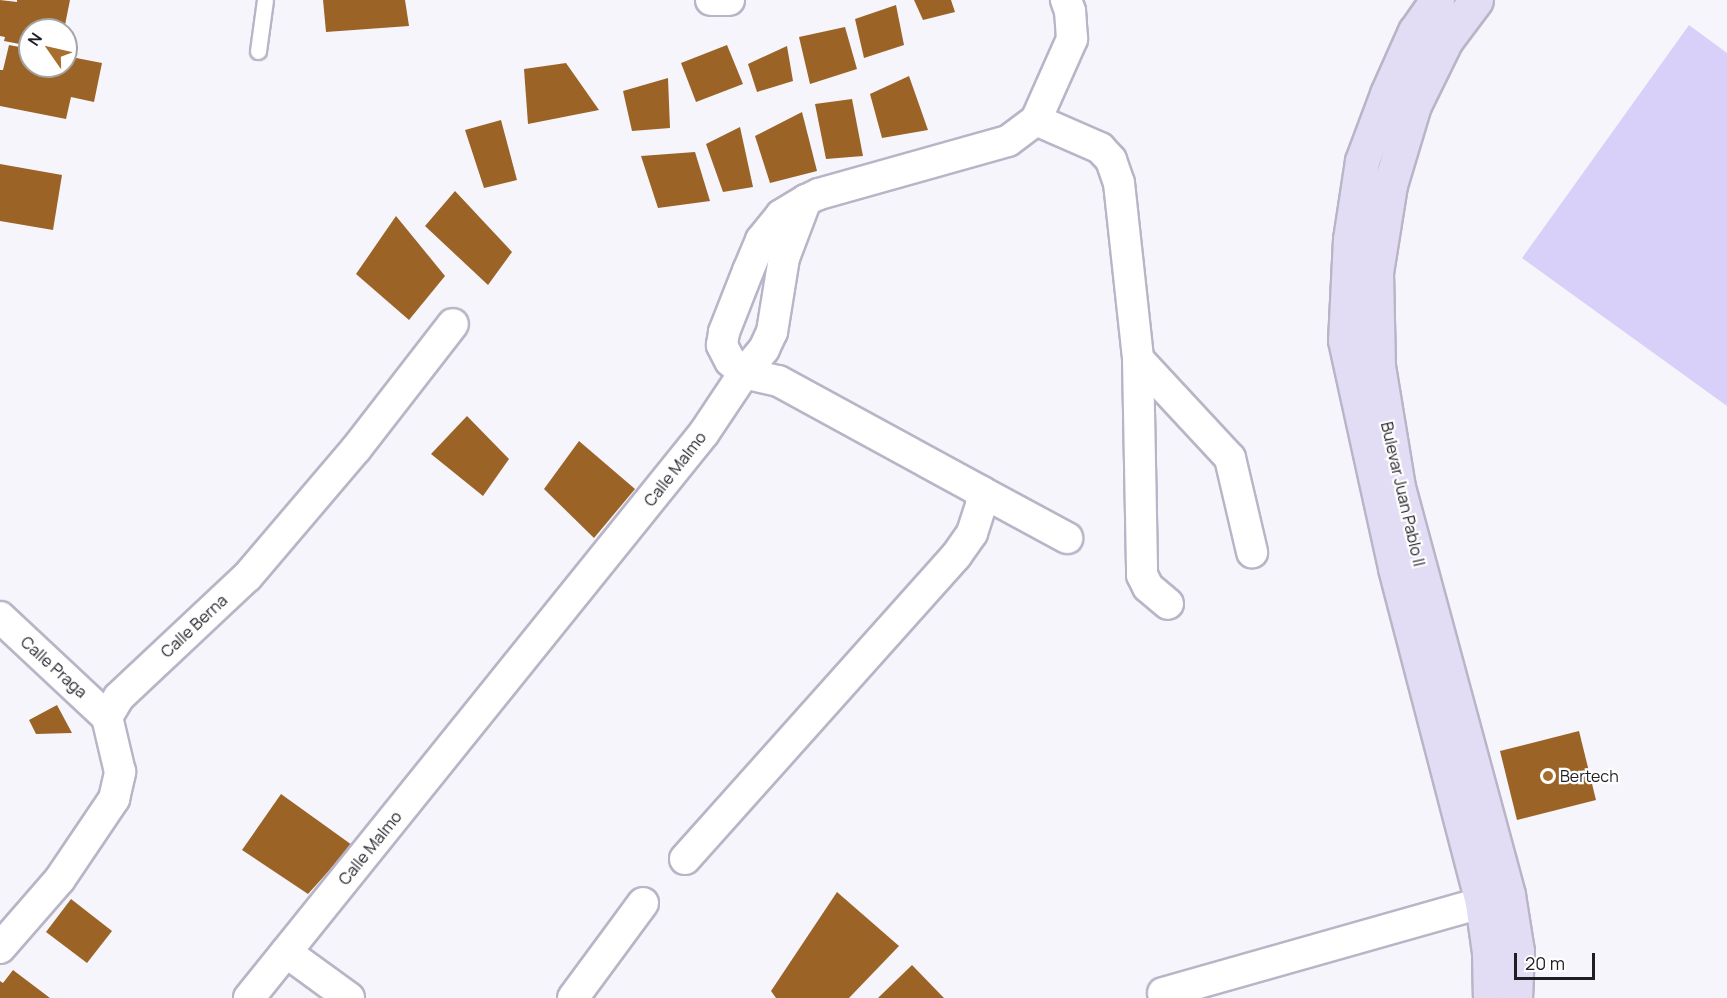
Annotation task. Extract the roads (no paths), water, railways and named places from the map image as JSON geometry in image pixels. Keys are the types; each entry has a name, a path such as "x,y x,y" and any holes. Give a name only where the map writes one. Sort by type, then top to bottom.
{"main road":[{"name":"Bulevar Juan Pablo II","path":"1437,0 1415,31 1387,94 1362,161 1350,239 1345,340 1395,568 1482,903 1488,952 1490,998"},
{"name":"Bulevar Juan Pablo II","path":"1476,0 1446,40 1414,105 1390,185 1376,272 1378,366 1398,487 1508,895 1517,951 1515,998"}],"street":[{"path":"711,0 729,0"},
{"path":"1067,538 778,381 744,373 730,361 722,345 724,332 761,240 781,215 819,194 1008,141 1035,120 1072,39 1072,4"},
{"path":"1035,120 1100,148 1111,160 1119,183 1138,359 1142,575 1148,587 1168,604"},
{"name":"Calle Malmo","path":"249,998 704,434 744,373 764,349 772,332 784,258 806,200"},
{"name":"Calle Berna","path":"107,717 119,697 247,577 356,449 453,324"},
{"path":"1138,359 1230,458 1252,552"},
{"path":"685,859 956,556 972,533 981,505 982,492"},
{"name":"Calle Praga","path":"0,617 107,717"},
{"path":"0,948 60,879 114,799 120,772 107,717"},
{"path":"573,998 643,903"},
{"path":"1163,993 1482,903"},
{"path":"286,952 349,998"}],"lane":[{"path":"258,51 265,0"}],"place":[{"name":"Bertech","path":"1548,776"}]}
